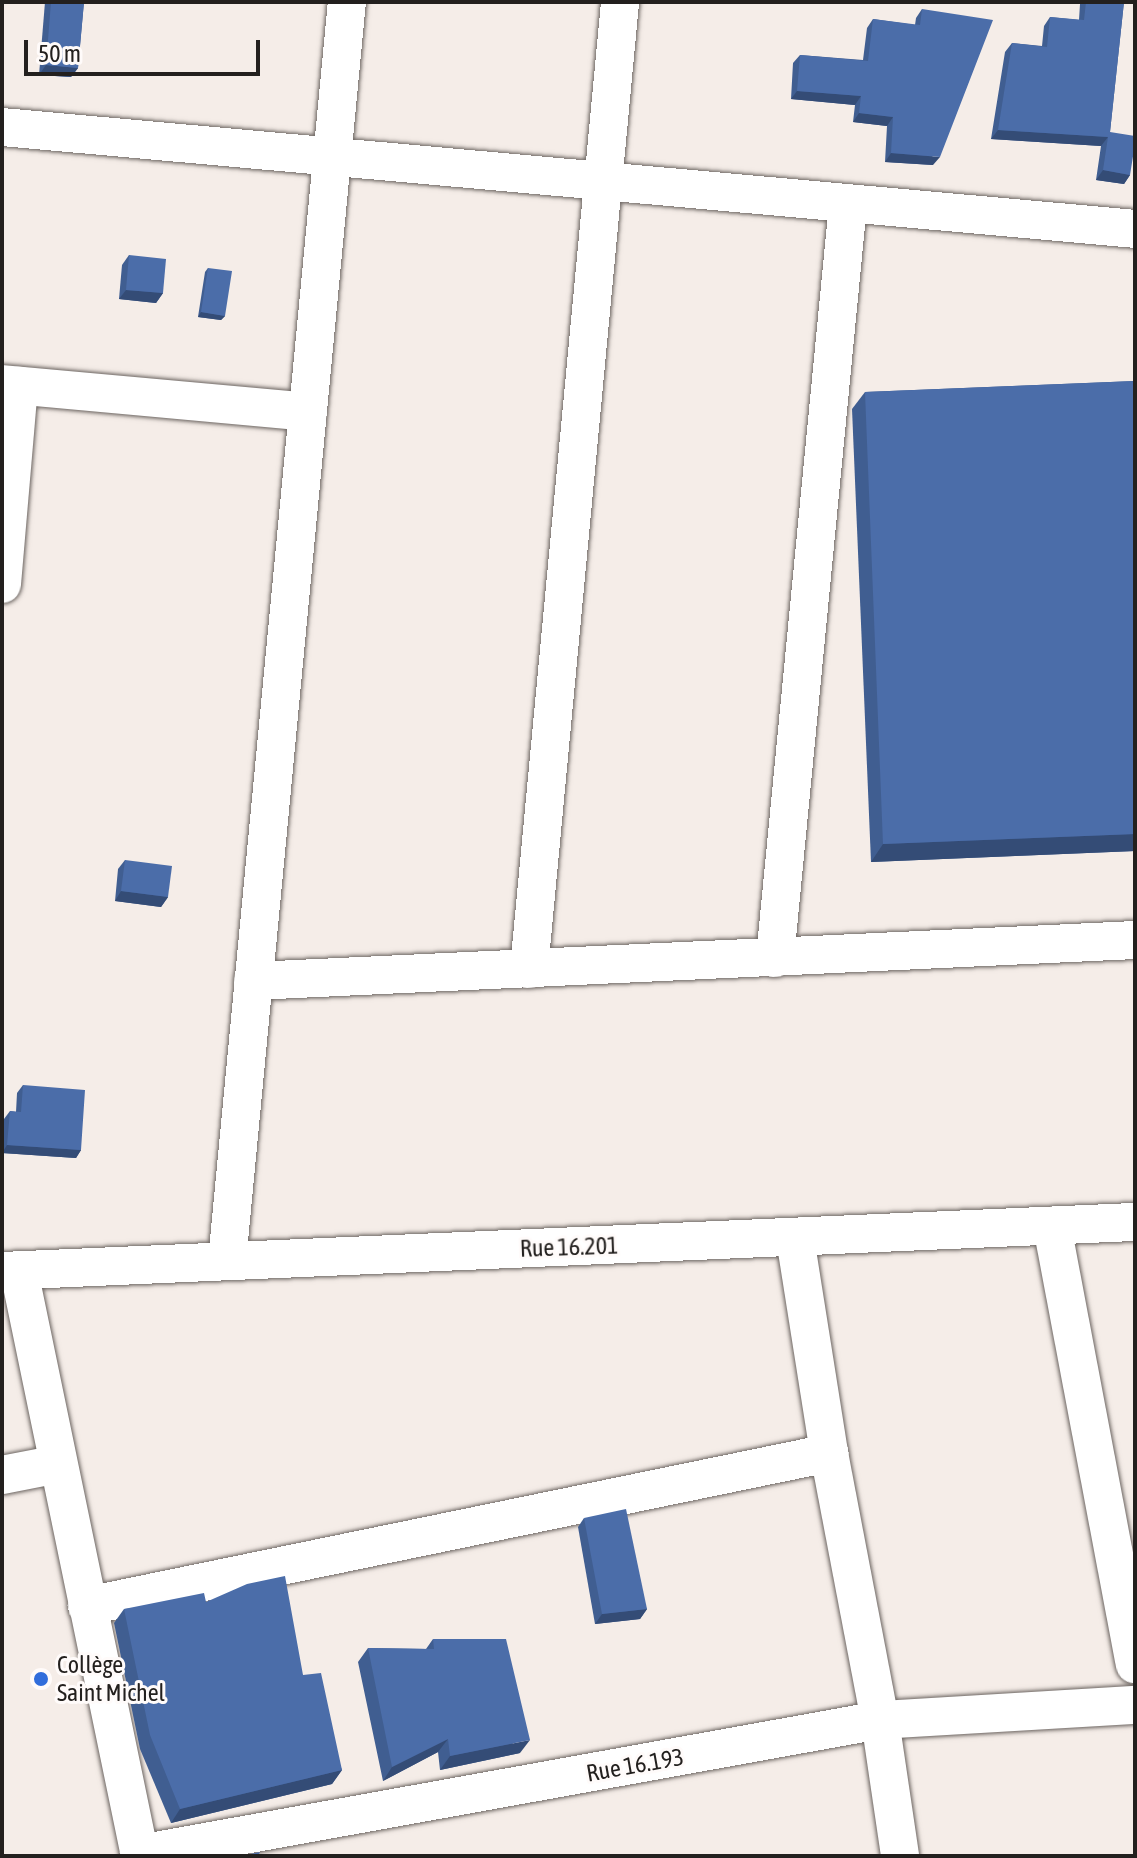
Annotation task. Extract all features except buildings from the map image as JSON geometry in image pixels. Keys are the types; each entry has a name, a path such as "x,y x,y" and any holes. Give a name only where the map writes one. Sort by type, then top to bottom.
{"street":[{"path":"227,1261 347,2"},
{"path":"529,969 620,2"},
{"path":"2,127 1135,229"},
{"path":"775,958 848,204"},
{"path":"2,584 10,385 308,412"},
{"path":"253,981 1135,940"},
{"name":"Rue 16.201","path":"10,1271 1135,1222"},
{"path":"1052,1226 1135,1664"},
{"path":"795,1238 829,1453 880,1720 900,1856"},
{"path":"10,1271 58,1464 139,1855"},
{"path":"87,1606 829,1453"},
{"path":"2,1475 58,1464"},
{"name":"Rue 16.193","path":"139,1855 880,1720 1135,1705"}],"place":[{"name":"Collège Saint Michel","path":"41,1679"}]}
